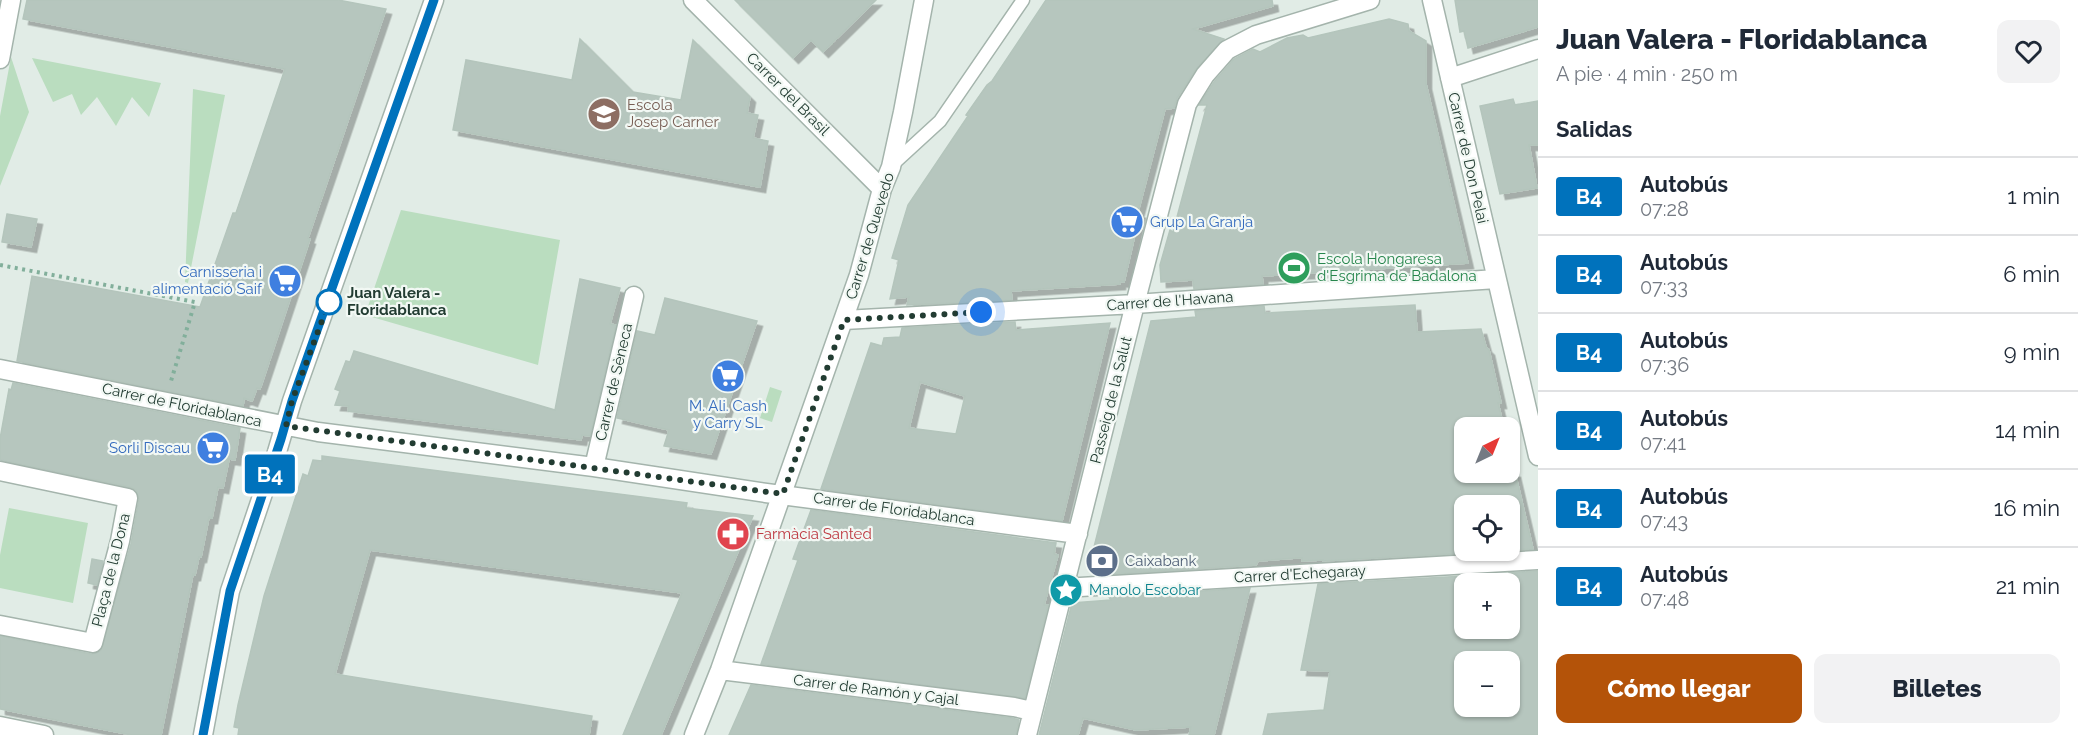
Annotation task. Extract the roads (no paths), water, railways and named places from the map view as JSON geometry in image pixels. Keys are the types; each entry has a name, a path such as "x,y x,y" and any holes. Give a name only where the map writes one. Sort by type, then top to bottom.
{"street":[{"path":"0,58 11,0"},
{"path":"203,735 230,591 286,426 292,401 434,0"},
{"name":"Carrer del Brasil","path":"693,0 882,189"},
{"name":"Carrer de Quevedo","path":"694,735 720,670 844,320 882,189 891,167 924,0"},
{"name":"Passeig de la Salut","path":"1027,735 1187,104 1205,75 1227,50 1256,35 1370,0"},
{"name":"Carrer de Don Pelai","path":"1432,0 1538,456"},
{"path":"1450,78 1538,49"},
{"name":"Carrer de l'Havana","path":"844,320 1135,304 1496,279"},
{"name":"Carrer de Sèneca","path":"594,467 634,296"},
{"name":"Carrer de Floridablanca","path":"0,369 286,426 1078,534"},
{"name":"Plaça de la Dona","path":"0,471 128,498 120,541 93,643 0,625"},
{"name":"Carrer d'Echegaray","path":"1063,588 1538,560"},
{"name":"Carrer de Ramón y Cajal","path":"720,670 1032,711"},
{"path":"0,726 44,735"}],"lane":[{"path":"891,167 940,121 1023,0"}],"place":[{"name":"Escola Josep Carner","path":"604,114"},
{"name":"Grup La Granja","path":"1127,222"},
{"name":"Escola Hongaresa d'Esgrima de Badalona","path":"1294,268"},
{"name":"Carnisseria i alimentació Saif","path":"285,281"},
{"name":"Juan Valera - Floridablanca","path":"329,302"},
{"name":"M. Ali. Cash y Carry SL","path":"728,376"},
{"name":"Sorli Discau","path":"213,448"},
{"name":"Farmàcia Santed","path":"733,534"},
{"name":"Caixabank","path":"1102,561"},
{"name":"Manolo Escobar","path":"1066,590"}]}
